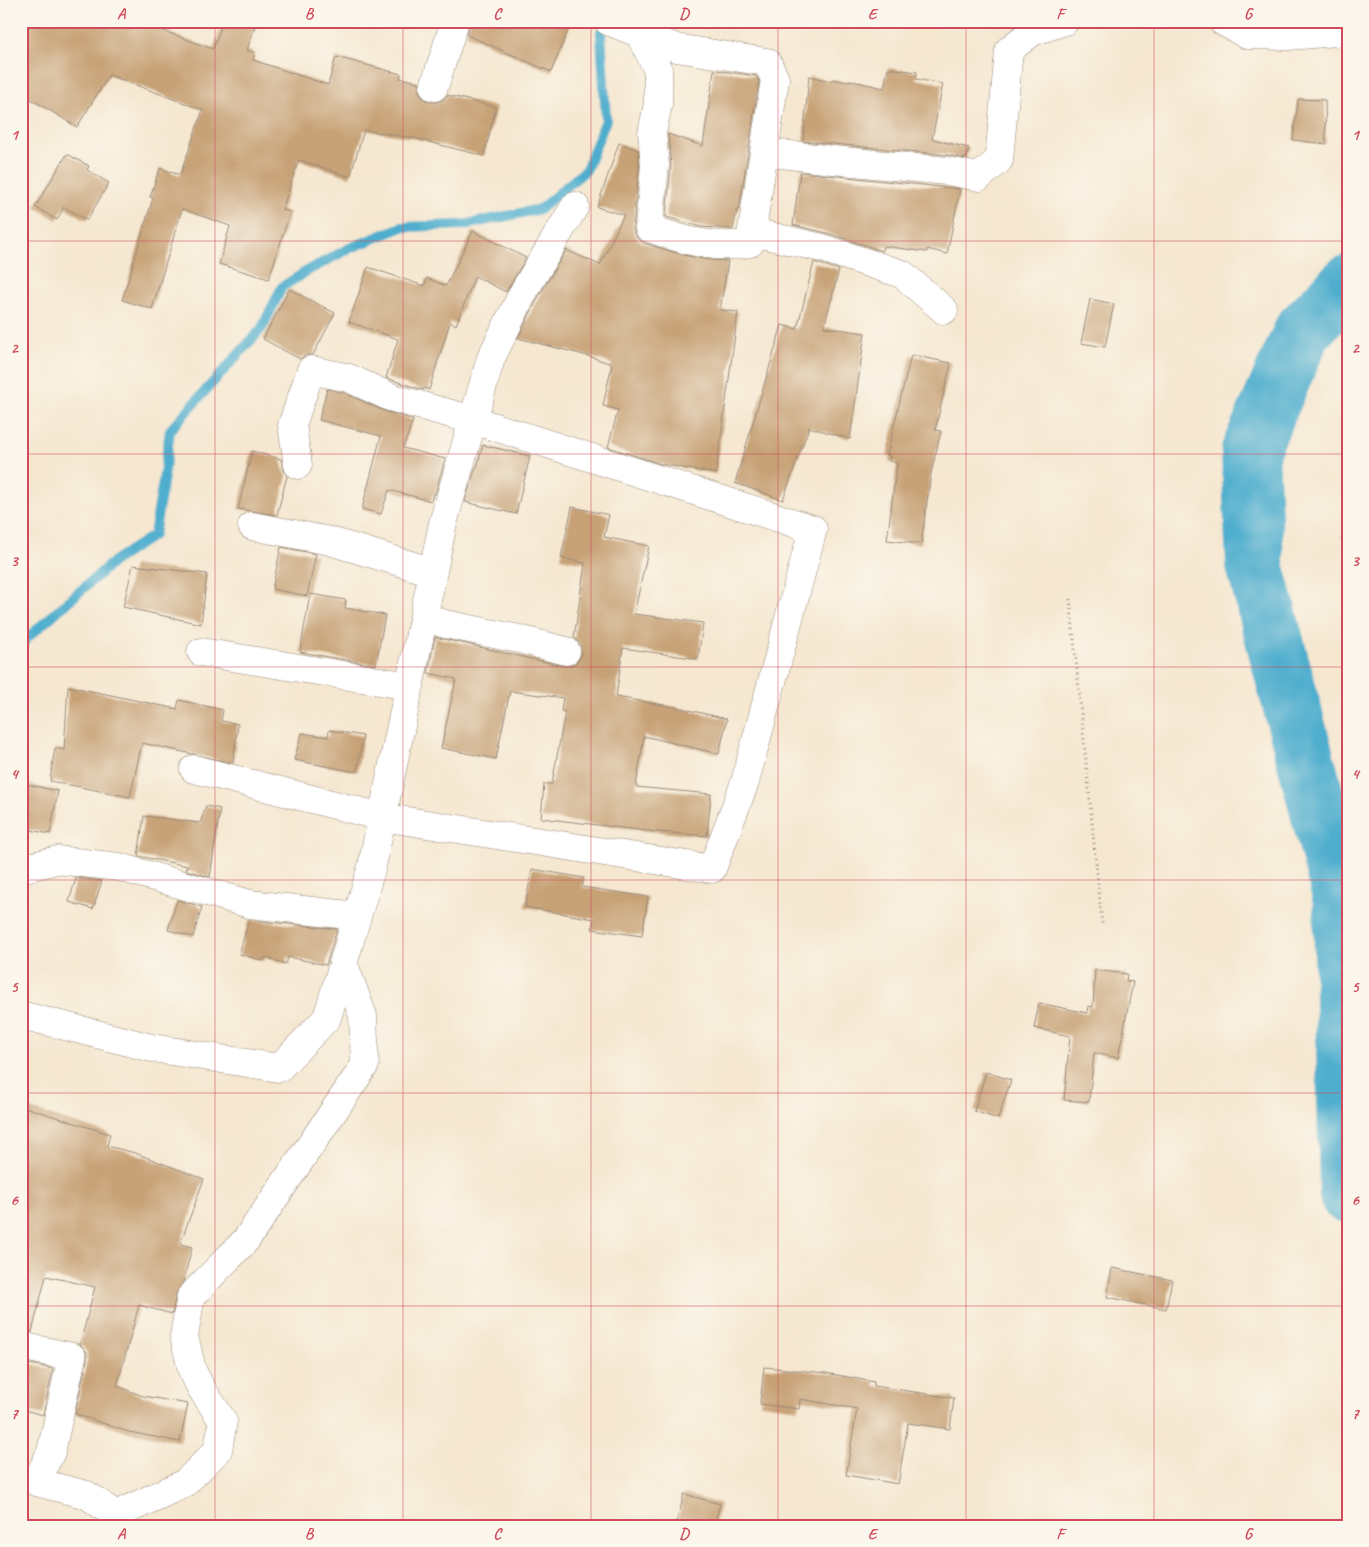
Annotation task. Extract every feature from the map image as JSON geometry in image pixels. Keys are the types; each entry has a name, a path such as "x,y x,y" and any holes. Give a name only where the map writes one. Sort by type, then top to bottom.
{"street":[{"path":"434,87 455,21"},
{"path":"608,21 639,33 676,48 767,62 775,79 750,243 733,247 680,239 649,228 655,165 652,133 658,104 658,70 639,33"},
{"path":"764,152 947,171 979,177 999,160 1009,50 1032,32 1065,21"},
{"path":"1222,21 1247,35 1288,36 1348,31"},
{"path":"22,1018 152,1048 279,1068 327,1018 372,866 443,523 491,358 525,289 575,206"},
{"path":"752,232 822,248 902,274 944,310"},
{"path":"194,769 382,818 712,869 745,782 813,529 473,420 390,398 349,378 311,370 292,425 298,465"},
{"path":"252,526 330,541 433,572"},
{"path":"424,617 445,624 566,651"},
{"path":"201,652 410,686"},
{"path":"21,869 57,860 119,868 250,904 357,916"},
{"path":"21,1346 72,1357 51,1452 29,1487 87,1495 116,1521 185,1483 218,1450 224,1421 201,1388 192,1370 184,1336 190,1296 246,1240 365,1065 363,1016 344,962"}],"path":[{"path":"1341,538 1348,539"},
{"path":"1070,599 1102,924"}],"building":[{"path":"21,21 137,21 213,49 223,21 257,21 247,50 255,53 253,60 328,85 336,57 401,74 400,78 419,82 419,91 422,97 429,102 438,102 447,95 496,107 484,156 413,138 364,130 350,177 299,160 282,210 290,212 269,279 219,264 230,226 182,209 152,309 122,300 153,198 150,197 160,168 180,175 203,110 109,75 77,127 21,93"},
{"path":"470,21 572,21 551,72 467,35"},
{"path":"888,68 917,72 916,79 943,84 932,139 969,148 966,159 948,155 803,141 809,76 831,81 832,79 847,82 848,80 884,88"},
{"path":"714,70 756,76 759,81 739,210 737,210 733,229 702,227 666,217 671,166 668,134 703,146"},
{"path":"1298,99 1325,100 1326,144 1293,140"},
{"path":"619,143 638,150 639,165 633,227 638,239 644,243 683,255 709,260 728,261 720,310 738,312 716,474 661,464 608,447 618,410 603,406 612,364 518,338 539,296 566,250 600,265 624,215 597,207"},
{"path":"67,154 89,166 87,170 109,183 87,220 64,207 57,220 35,207"},
{"path":"800,172 960,189 947,254 927,249 927,252 883,246 882,251 827,233 793,225"},
{"path":"473,231 526,258 506,292 475,276 456,325 450,322 429,390 424,388 423,390 386,378 398,339 349,322 368,267 424,286 427,278 446,286"},
{"path":"814,262 839,270 824,327 865,333 850,439 809,427 783,500 735,483 782,325 797,329"},
{"path":"289,289 335,313 313,355 306,355 300,359 263,339"},
{"path":"1090,299 1114,304 1105,347 1081,343"},
{"path":"911,355 951,363 935,430 941,431 931,473 921,544 887,540 897,463 889,461 890,456 887,455"},
{"path":"327,389 344,393 384,411 413,420 403,448 445,459 435,494 433,494 431,501 389,490 381,514 362,509 381,436 319,420"},
{"path":"483,445 530,456 516,514 465,502"},
{"path":"252,451 281,459 287,476 277,515 238,509"},
{"path":"572,507 609,515 604,537 649,546 634,614 703,623 698,659 623,648 616,697 676,707 727,719 719,754 644,736 636,787 711,794 707,836 541,818 544,784 552,784 565,712 561,711 563,698 510,691 496,759 441,748 456,679 428,673 435,637 563,666 571,666 577,662 581,655 581,646 574,638 585,563 561,558"},
{"path":"281,547 316,554 307,596 272,589"},
{"path":"133,565 207,574 201,624 123,607"},
{"path":"310,594 346,600 345,608 385,615 376,665 300,652"},
{"path":"68,686 177,709 179,700 223,710 221,721 238,724 233,763 142,743 130,797 50,781 55,748 64,750"},
{"path":"329,730 363,736 357,772 294,760 302,733 328,737"},
{"path":"21,783 58,791 50,834 21,828"},
{"path":"206,806 220,809 210,877 186,870 188,866 138,856 144,816 200,823"},
{"path":"532,869 584,878 582,887 648,897 642,936 592,929 594,919 525,907"},
{"path":"76,878 102,881 93,909 69,902"},
{"path":"177,900 202,907 193,937 168,930"},
{"path":"249,920 337,929 326,965 288,957 286,964 265,957 264,961 239,954"},
{"path":"1095,970 1127,974 1126,981 1133,982 1118,1058 1094,1053 1089,1102 1064,1100 1070,1036 1034,1028 1039,1003 1087,1013 1088,1006 1093,1007"},
{"path":"986,1072 1011,1080 998,1119 974,1111"},
{"path":"21,1106 110,1134 107,1146 135,1153 204,1179 180,1244 192,1247 183,1282 176,1293 172,1314 139,1305 117,1386 143,1396 188,1404 180,1442 129,1432 75,1414 87,1360 87,1352 80,1344 95,1287 46,1276 32,1332 21,1331"},
{"path":"1112,1268 1172,1280 1166,1309 1107,1297"},
{"path":"21,1362 53,1369 43,1415 21,1409"},
{"path":"764,1367 826,1373 874,1382 874,1386 954,1398 950,1429 908,1423 898,1484 846,1475 857,1409 800,1399 799,1409 760,1404"},
{"path":"684,1494 720,1504 714,1526 676,1526"}],"waterway":[{"path":"21,647 26,639 114,561 154,535 170,430 262,328 282,287 348,249 402,227 464,225 540,209 586,170 606,120 601,32"},
{"path":"1348,284 1303,330 1250,451 1255,565 1342,900 1348,1195"}]}
